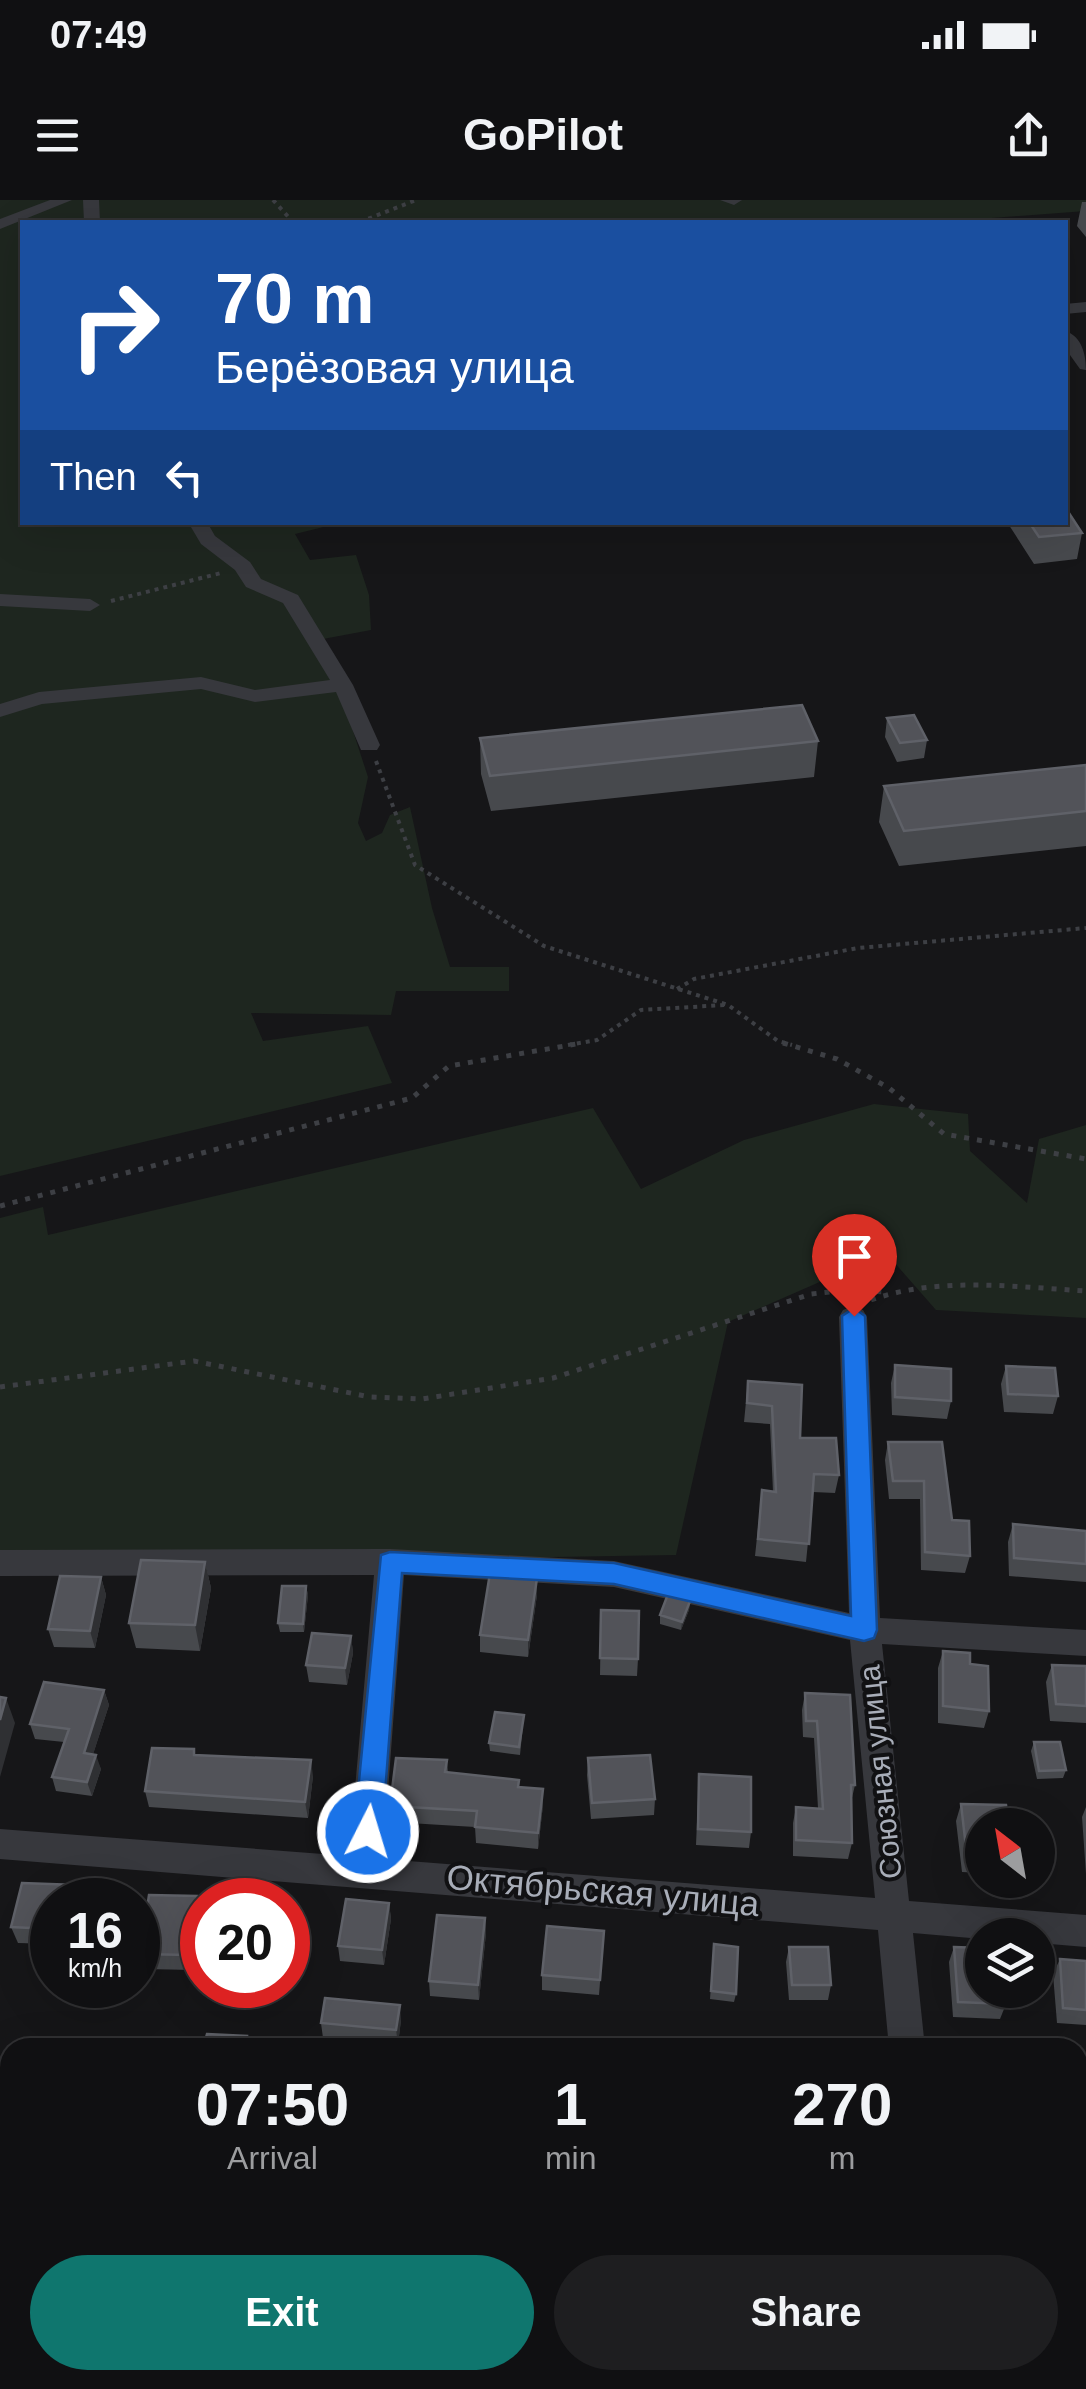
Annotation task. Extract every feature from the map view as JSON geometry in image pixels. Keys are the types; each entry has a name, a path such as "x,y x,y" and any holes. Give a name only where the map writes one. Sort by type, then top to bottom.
{"street":[{"path":"0,224 64,200"},
{"path":"1068,340 1086,365"},
{"path":"199,525 208,540 243,566 253,584 291,599 343,685 369,745"},
{"path":"0,600 90,605"},
{"path":"0,711 38,698 201,682 255,696 343,685"},
{"name":"Союзная улица","path":"854,1316 864,1630 906,2038"},
{"path":"0,1562 390,1562 614,1574 864,1630 1086,1644"},
{"path":"365,1870 390,1562"},
{"name":"Октябрьская улица","path":"0,1844 365,1870 1086,1931"}],"path":[{"path":"274,200 291,220"},
{"path":"365,220 416,200"},
{"path":"90,605 168,590 243,566"},
{"path":"369,745 415,865 544,946 728,1005 778,1040 837,1059 888,1088 944,1134 1086,1159"},
{"path":"677,988 694,978 858,948 1086,928"},
{"path":"0,1206 412,1098 449,1066 530,1055 597,1040 641,1010 728,1005"},
{"path":"0,1387 194,1361 370,1397 422,1399 552,1378 811,1294 847,1290 1086,1291"},
{"path":"854,1316 885,1292"}],"shaded area":[{"path":"0,200 1086,200 1086,211 967,220 20,220 20,525 332,525 295,534 310,560 356,555 369,595 371,630 323,639 368,777 358,823 366,841 382,833 390,815 410,807 432,908 450,967 509,967 509,991 396,991 391,1015 251,1013 263,1041 368,1026 392,1083 0,1176"},
{"path":"874,1104 968,1114 970,1151 1027,1203 1039,1139 1086,1125 1086,1318 936,1310 886,1253 728,1322 676,1555 0,1566 0,1218 43,1207 48,1235 593,1108 641,1189 744,1140"}],"building":[{"path":"1068,512 1082,533 1039,537 1031,525 1068,525"},
{"path":"802,705 818,741 490,776 480,738"},
{"path":"914,715 927,740 900,743 887,718"},
{"path":"1086,765 1086,811 904,831 884,786"},
{"path":"895,1365 951,1369 951,1401 895,1397"},
{"path":"1006,1366 1055,1368 1058,1396 1008,1394"},
{"path":"748,1381 802,1385 800,1438 836,1438 839,1475 814,1474 809,1544 758,1539 762,1490 776,1492 772,1406 747,1403"},
{"path":"888,1442 942,1442 952,1520 969,1521 970,1556 925,1552 924,1481 893,1481"},
{"path":"1013,1524 1086,1531 1086,1564 1014,1558"},
{"path":"141,1560 205,1562 195,1625 129,1623"},
{"path":"490,1573 537,1578 528,1640 480,1635"},
{"path":"60,1576 101,1577 90,1631 48,1629"},
{"path":"282,1586 306,1586 303,1624 278,1623"},
{"path":"668,1594 690,1601 682,1622 660,1615"},
{"path":"601,1610 639,1611 638,1659 600,1658"},
{"path":"312,1633 351,1636 345,1668 306,1665"},
{"path":"943,1651 970,1653 970,1664 988,1666 989,1711 943,1706"},
{"path":"1052,1665 1086,1666 1086,1706 1056,1704"},
{"path":"44,1682 104,1690 84,1753 96,1755 87,1782 52,1777 69,1729 30,1724"},
{"path":"805,1693 850,1695 855,1785 851,1785 852,1843 796,1840 796,1807 823,1809 817,1721 806,1721"},
{"path":"0,1697 6,1698 0,1720"},
{"path":"495,1712 524,1715 519,1747 489,1743"},
{"path":"1034,1742 1060,1742 1066,1770 1039,1771"},
{"path":"152,1748 194,1749 194,1755 311,1760 305,1802 145,1791"},
{"path":"650,1755 655,1799 592,1803 588,1758"},
{"path":"396,1758 447,1760 445,1772 519,1780 518,1787 543,1789 538,1833 475,1827 477,1811 390,1806"},
{"path":"699,1774 751,1777 751,1832 698,1829"},
{"path":"961,1804 1006,1805 1006,1808 965,1808 965,1839"},
{"path":"22,1883 30,1883 30,1928 11,1927"},
{"path":"160,1895 180,1896 180,1955 160,1954"},
{"path":"346,1899 389,1903 382,1950 338,1946"},
{"path":"437,1915 485,1918 478,1985 429,1981"},
{"path":"547,1926 604,1931 600,1980 542,1975"},
{"path":"714,1944 738,1947 736,1994 711,1991"},
{"path":"789,1947 828,1947 831,1985 792,1985"},
{"path":"954,1947 965,1947 965,2002 958,2002"},
{"path":"1060,1959 1086,1961 1086,2010 1063,2008"},
{"path":"325,1998 400,2005 396,2030 321,2023"},
{"path":"207,2034 247,2036 247,2038 206,2038"}],"route":[{"path":"368,1832 390,1562 614,1574 864,1630 854,1316"}]}
